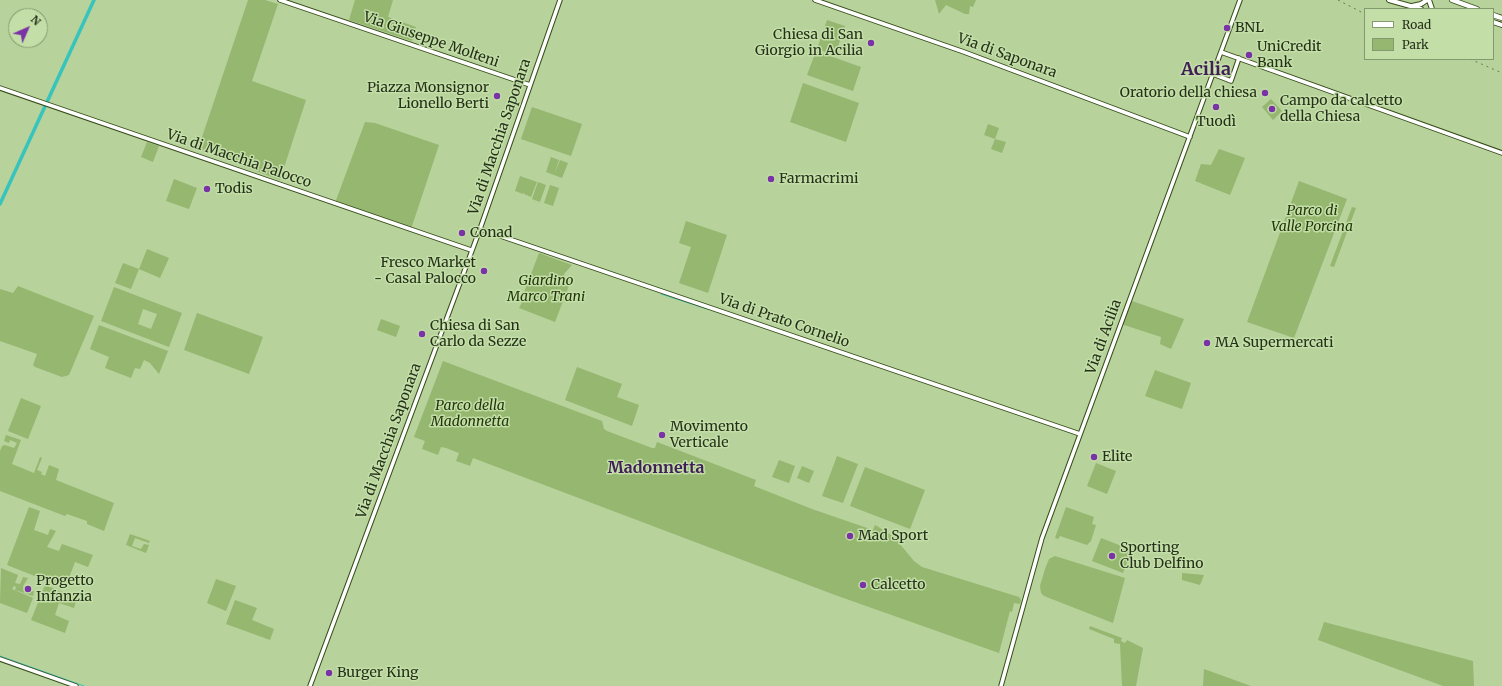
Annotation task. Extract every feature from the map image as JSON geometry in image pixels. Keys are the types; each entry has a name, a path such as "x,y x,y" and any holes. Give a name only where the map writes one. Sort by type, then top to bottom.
{"main road":[{"path":"1389,0 1417,8"},
{"path":"1410,6 1420,4 1428,0"},
{"path":"1452,0 1474,8"}],"street":[{"name":"Via Giuseppe Molteni","path":"280,0 530,85"},
{"name":"Via di Macchia Saponara","path":"310,686 480,229 560,0"},
{"name":"Via di Saponara","path":"815,0 964,52 1190,137"},
{"name":"Via di Acilia","path":"1001,686 1040,543 1240,0"},
{"path":"1221,52 1502,153"},
{"path":"1213,74 1231,81 1239,58"},
{"path":"521,82 527,93"},
{"name":"Via di Macchia Palocco","path":"0,88 471,250"},
{"name":"Via di Prato Cornelio","path":"480,229 1080,434"},
{"path":"0,659 76,686"}],"green space":[{"path":"248,0 265,0 278,4 252,81 306,100 280,180 198,149"},
{"path":"355,0 393,0 388,17 416,27 412,41 349,20"},
{"path":"935,0 976,0 973,7 970,6 969,14 965,14 946,5 939,14"},
{"path":"827,20 845,26 835,55 817,49"},
{"path":"816,51 861,67 853,91 807,75"},
{"path":"803,83 859,103 846,142 790,122"},
{"name":"Campo da calcetto della Chiesa","path":"1271,99 1282,111 1273,120 1262,107"},
{"path":"532,107 582,124 571,156 521,139"},
{"path":"365,122 375,123 439,145 411,229 335,203"},
{"path":"988,124 999,128 995,139 984,135"},
{"path":"995,139 1006,142 1002,153 991,149"},
{"path":"147,142 159,146 153,162 141,157"},
{"path":"1219,149 1245,158 1230,195 1195,181 1201,164 1211,165"},
{"path":"551,157 559,160 554,175 546,172"},
{"path":"560,160 568,163 562,178 554,175"},
{"path":"520,176 537,182 531,197 524,194 524,192 523,194 515,191"},
{"path":"174,179 197,188 189,209 166,201"},
{"name":"Parco di Valle Porcina","path":"1299,181 1347,199 1294,338 1247,322"},
{"path":"538,182 546,185 540,202 532,199"},
{"path":"550,185 559,188 553,206 544,203"},
{"path":"1352,207 1356,208 1334,267 1330,266"},
{"path":"686,221 727,235 708,293 679,283 691,247 679,243"},
{"path":"147,249 169,258 160,278 139,269"},
{"name":"Giardino Marco Trani","path":"539,253 572,265 564,274 565,280 570,283 555,322 519,308 525,296 523,295"},
{"path":"123,263 139,269 131,289 115,283"},
{"path":"18,286 94,316 69,375 62,377 35,367 33,365 37,354 0,341 0,289 13,293"},
{"path":"114,287 182,313 169,347 101,321","holes":["143,309 157,314 151,329 138,324"]},
{"path":"1129,300 1184,319 1171,349 1160,344 1161,337 1121,324"},
{"path":"197,313 263,337 249,374 184,350"},
{"path":"381,319 400,326 396,337 377,330"},
{"path":"99,325 168,351 159,374 150,363 144,360 140,369 135,368 131,378 105,368 109,357 90,349"},
{"name":"Parco della Madonnetta","path":"443,361 602,421 604,429 607,431 652,448 655,448 657,442 756,480 754,486 812,509 873,530 875,525 894,537 914,561 922,567 1019,597 1021,600 1020,604 1014,603 1012,612 1010,611 999,653 835,595 473,458 470,466 456,461 459,453 446,448 441,447 438,455 422,449 425,441 414,437"},
{"path":"577,367 622,384 617,397 639,405 632,426 565,400"},
{"path":"1155,370 1191,383 1182,409 1145,396"},
{"path":"21,398 41,406 28,439 8,431"},
{"path":"6,435 21,440 12,464 34,473 40,457 42,458 37,470 42,472 41,474 45,476 49,465 59,469 56,480 114,503 104,531 87,524 87,521 67,514 65,516 0,491 0,451 2,446 5,445 14,448 17,443 10,440 9,443 4,441"},
{"path":"837,456 858,464 843,503 822,496"},
{"path":"779,460 795,466 789,483 772,477"},
{"path":"1096,463 1116,471 1107,494 1087,486"},
{"path":"802,466 814,471 809,483 797,478"},
{"path":"865,467 925,490 910,529 850,506"},
{"path":"29,507 40,511 34,530 48,535 50,529 56,531 47,547 59,551 62,544 93,555 88,567 75,562 65,588 7,565"},
{"path":"1066,507 1094,517 1092,524 1096,525 1091,541 1087,545 1060,536 1058,539 1055,538"},
{"path":"130,534 150,541 149,543 135,538 132,546 141,549 144,544 149,545 146,553 126,545"},
{"name":"Sporting Club Delfino","path":"1101,538 1132,550 1123,573 1092,561"},
{"path":"1055,556 1125,578 1113,623 1044,596 1041,593 1040,586 1045,569 1049,559"},
{"path":"1,568 18,575 15,583 20,584 23,577 28,578 23,586 24,593 15,590 16,587 14,586 12,589 33,598 27,613 0,603"},
{"path":"1182,573 1204,575 1200,585 1182,580"},
{"path":"216,579 236,586 226,611 207,603"},
{"path":"45,585 77,598 74,608 59,603 55,615 69,621 65,633 31,620"},
{"path":"34,591 33,596 24,593"},
{"path":"235,600 257,608 252,620 274,629 270,640 226,624"},
{"path":"1324,622 1473,661 1474,686 1443,686 1318,640"},
{"path":"1090,626 1122,638 1121,641 1125,643 1127,640 1143,648 1136,686 1122,686 1120,644 1114,643 1114,639 1089,629"},
{"path":"1204,669 1251,686 1203,686"}],"waterway":[{"path":"0,204 94,0"},
{"path":"661,294 707,309"},
{"path":"0,656 84,686"}],"railway":[{"path":"1338,0 1364,13"},
{"path":"1472,60 1502,73"}],"place":[{"name":"BNL","path":"1227,28"},
{"name":"Chiesa di San Giorgio in Acilia","path":"871,43"},
{"name":"UniCredit Bank","path":"1249,55"},
{"name":"Oratorio della chiesa","path":"1265,93"},
{"name":"Piazza Monsignor Lionello Berti","path":"497,96"},
{"name":"Tuodì","path":"1216,107"},
{"name":"Campo da calcetto della Chiesa","path":"1272,109"},
{"name":"Farmacrimi","path":"771,179"},
{"name":"Todis","path":"207,189"},
{"name":"Conad","path":"462,233"},
{"name":"Fresco Market - Casal Palocco","path":"484,271"},
{"name":"Chiesa di San Carlo da Sezze","path":"422,334"},
{"name":"MA Supermercati","path":"1207,343"},
{"name":"Movimento Verticale","path":"662,435"},
{"name":"Elite","path":"1094,457"},
{"name":"Mad Sport","path":"850,536"},
{"name":"Sporting Club Delfino","path":"1112,556"},
{"name":"Calcetto","path":"863,585"},
{"name":"Progetto Infanzia","path":"28,589"},
{"name":"Burger King","path":"329,673"}],"district":[{"name":"Acilia","path":"1206,70"},
{"name":"Madonnetta","path":"656,468"}]}
